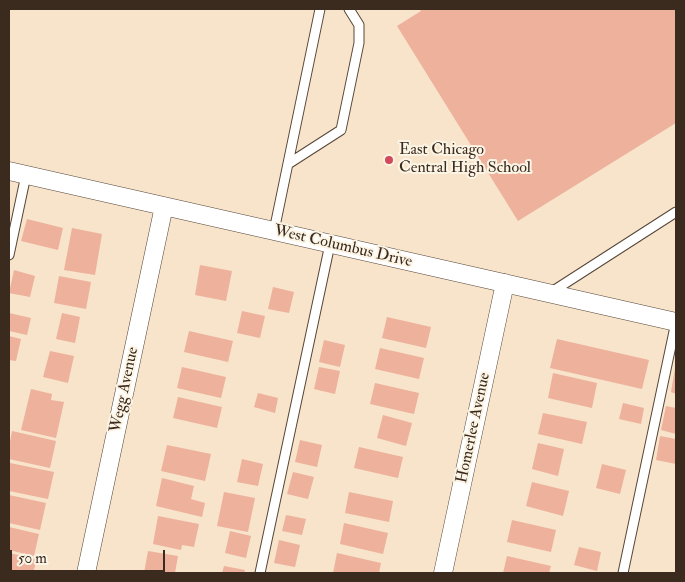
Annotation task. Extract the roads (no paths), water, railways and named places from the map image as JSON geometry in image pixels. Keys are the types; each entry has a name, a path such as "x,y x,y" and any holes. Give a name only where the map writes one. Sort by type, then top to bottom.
{"street":[{"name":"West Columbus Drive","path":"9,171 676,322"},
{"name":"Wegg Avenue","path":"86,573 164,206"},
{"name":"Homerlee Avenue","path":"443,573 505,284"}],"lane":[{"path":"274,231 320,9"},
{"path":"288,164 341,130 360,43 359,25 349,9"},
{"path":"9,255 26,175"},
{"path":"550,294 676,212"},
{"path":"260,573 330,244"},
{"path":"623,573 676,322"}],"place":[{"name":"East Chicago Central High School","path":"389,160"}]}
